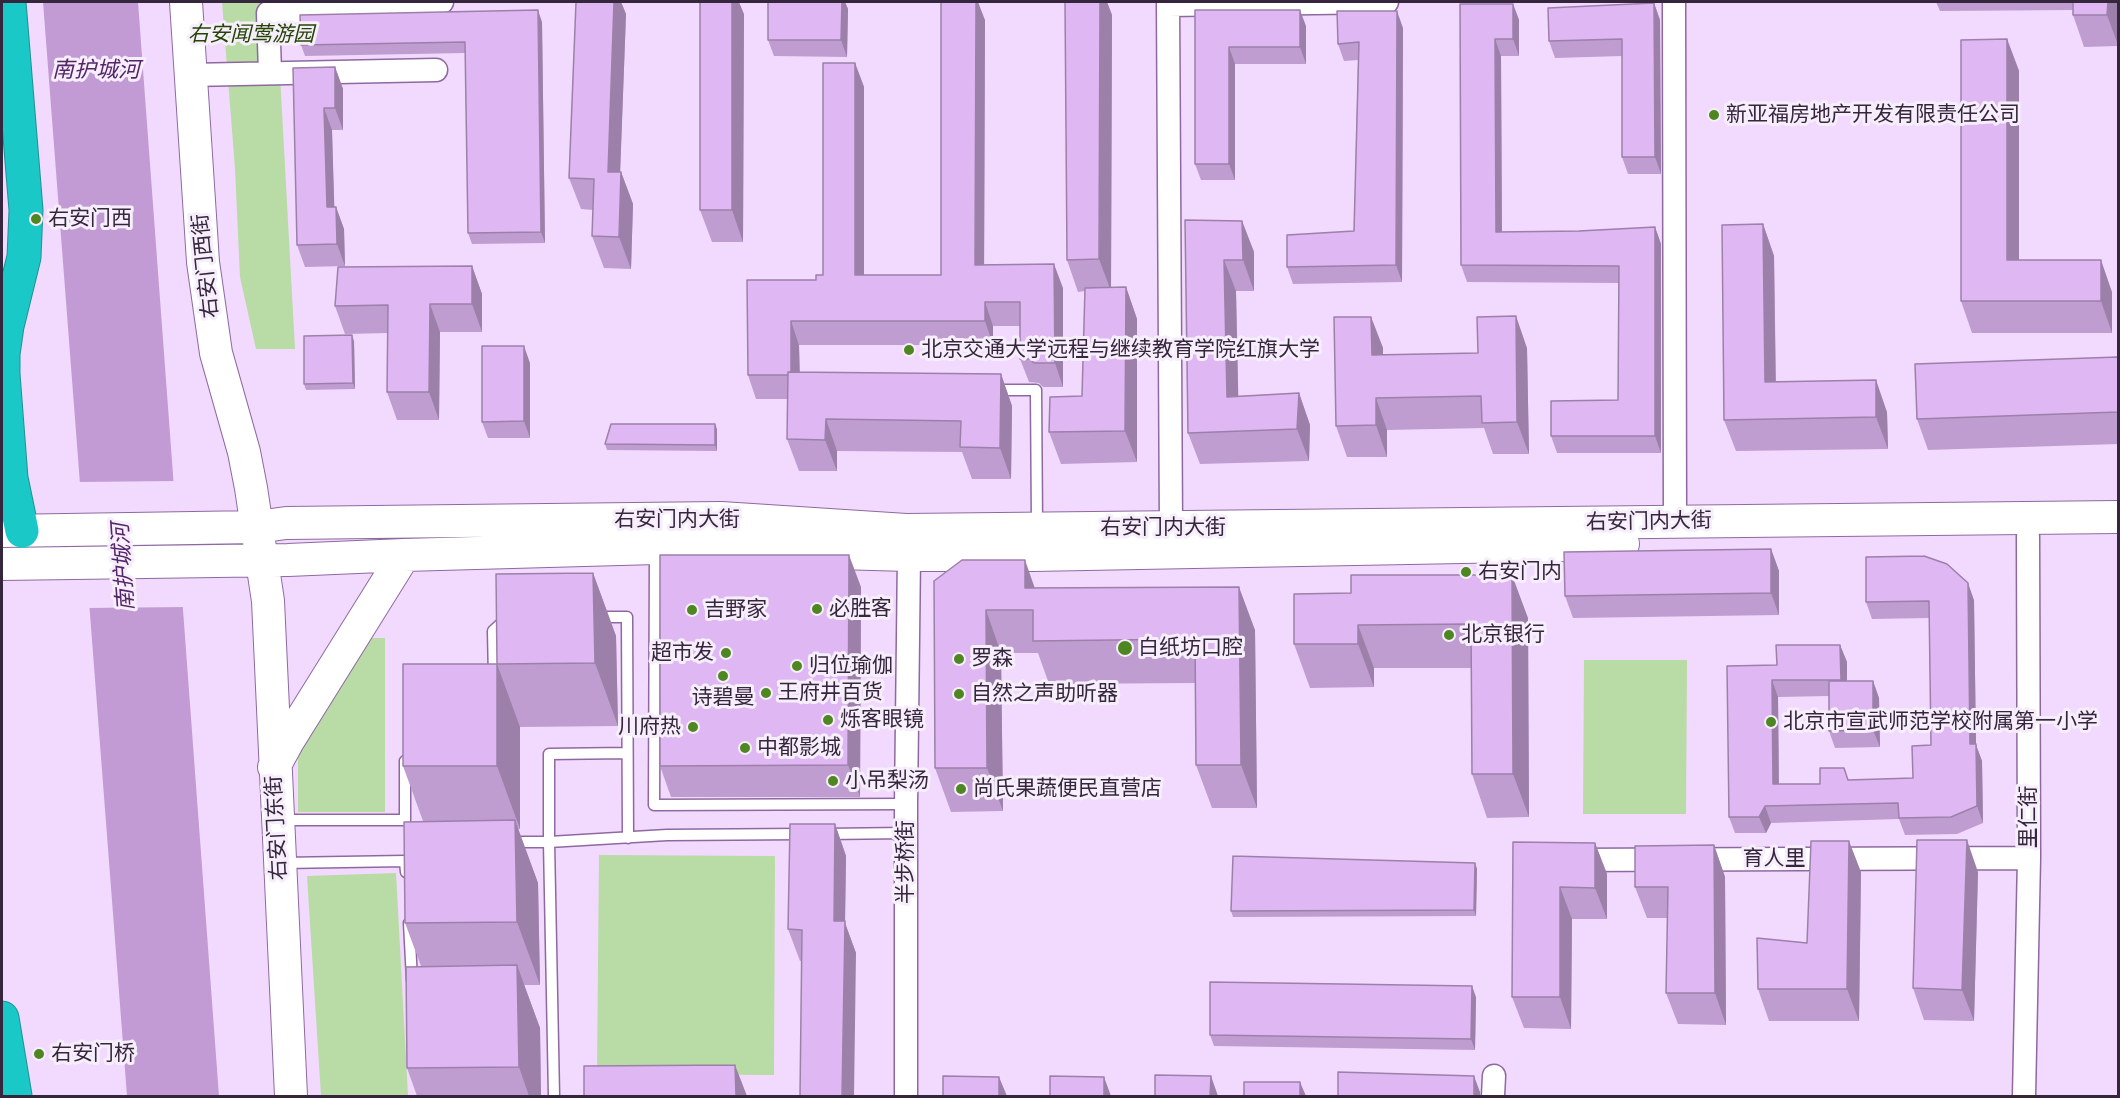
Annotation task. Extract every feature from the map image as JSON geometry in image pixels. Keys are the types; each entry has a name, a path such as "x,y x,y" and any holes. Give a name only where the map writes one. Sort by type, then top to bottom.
{"highway":[{"path":"9,2 26,210 13,258 3,354 3,400 11,478 12,531"},
{"path":"2,1018 15,1096"}],"main road":[{"name":"右安门西街","path":"186,2 203,262 216,353 244,452 262,560"},
{"name":"右安门内大街","path":"12,531 257,527 286,523 722,518 906,530 2118,517"},
{"name":"右安门内大街","path":"2,564 288,560 656,548 909,555 1045,555 2118,536"},
{"path":"274,767 404,555"},
{"name":"右安门东街","path":"262,560 268,601 291,1096"},
{"path":"215,561 231,565 241,573 247,586 283,1096"}],"street":[{"path":"270,72 268,13 414,7 442,2"},
{"path":"1171,528 1168,3 1387,2"},
{"path":"1674,2 1675,522"},
{"path":"190,75 436,70"},
{"name":"里仁街","path":"2024,1096 2029,858 2028,537"},
{"name":"半步桥街","path":"906,1096 909,555"},
{"name":"育人里","path":"1555,860 2029,858"}],"lane":[{"path":"979,390 1036,390 1037,528"},
{"path":"656,548 654,806 906,804"},
{"path":"494,687 493,631 504,620 520,616"},
{"path":"579,616 627,617 628,838"},
{"path":"277,820 405,825 405,751"},
{"path":"554,1096 549,754 627,753"},
{"path":"494,841 549,842 667,835 906,833"},
{"path":"279,863 405,856 407,885"},
{"path":"408,908 412,990"}],"green space":[{"name":"右安闻莺游园","path":"222,2 276,2 295,349 256,349 240,277 235,169"},
{"path":"357,638 385,638 385,812 298,812 298,733"},
{"path":"1584,660 1687,660 1686,814 1583,814"},
{"path":"599,855 775,856 774,1075 597,1074"},
{"path":"396,873 408,1096 321,1096 307,876"}],"water":[{"name":"南护城河","path":"43,2 138,2 219,1096 127,1096"}],"pier":[{"path":"177,481 186,607 86,608 77,482"}],"building":[{"path":"576,2 614,2 608,172 621,172 619,237 592,236 594,179 569,178"},
{"path":"700,2 732,2 732,210 700,210"},
{"path":"768,2 842,2 841,40 768,40"},
{"path":"941,2 976,2 975,265 1054,264 1055,363 1034,363 1030,359 1020,359 1020,302 985,302 985,321 791,321 791,372 788,372 788,375 748,375 747,280 816,280 816,275 823,275 823,63 855,63 855,275 941,275"},
{"path":"1065,2 1100,2 1099,259 1067,260"},
{"path":"2073,2 2108,2 2107,15 2073,15"},
{"path":"1654,3 1655,157 1622,157 1622,39 1549,41 1548,8"},
{"path":"1460,4 1513,4 1513,39 1495,39 1496,232 1655,227 1655,436 1551,436 1551,401 1618,400 1619,266 1461,265"},
{"path":"538,10 541,232 468,233 465,42 301,45 300,15"},
{"path":"1195,10 1300,10 1300,47 1229,47 1229,164 1195,164"},
{"path":"1337,11 1397,11 1396,265 1287,267 1287,235 1354,231 1359,42 1338,44"},
{"path":"2007,39 2007,260 2101,260 2101,301 1961,301 1961,40"},
{"path":"335,67 335,108 324,108 327,207 336,207 337,244 297,245 293,68"},
{"path":"1185,220 1242,221 1243,260 1224,260 1227,397 1299,393 1297,429 1188,433"},
{"path":"1763,224 1765,382 1876,380 1876,417 1724,420 1722,225"},
{"path":"472,266 472,304 430,304 429,392 387,392 388,305 335,306 338,267"},
{"path":"1126,287 1125,431 1049,432 1050,397 1082,396 1085,288"},
{"path":"1516,316 1517,422 1482,423 1481,396 1376,398 1376,425 1336,426 1334,317 1371,317 1372,355 1478,353 1477,317"},
{"path":"352,335 353,383 304,384 304,336"},
{"path":"482,346 524,346 524,421 482,422"},
{"path":"2118,357 2118,412 1917,419 1915,364"},
{"path":"788,372 1001,374 1000,448 960,447 961,421 826,419 825,440 787,439"},
{"path":"611,424 715,424 715,445 605,444"},
{"path":"1771,549 1771,593 1565,596 1564,552"},
{"name":"王府井百货","path":"660,555 849,555 848,765 660,766"},
{"path":"1924,556 1947,564 1968,583 1970,744 1976,744 1977,806 1951,817 1899,818 1898,803 1765,806 1759,817 1729,817 1727,666 1777,665 1776,645 1840,645 1841,680 1772,680 1773,784 1820,784 1820,768 1844,768 1848,780 1913,778 1912,746 1931,745 1929,601 1866,602 1866,557"},
{"path":"962,560 1025,560 1025,588 1239,587 1241,765 1196,765 1195,639 1033,641 1033,610 986,610 987,768 935,768 934,581"},
{"path":"593,573 595,663 497,664 496,574"},
{"path":"1351,575 1512,575 1513,774 1472,774 1471,624 1358,625 1358,644 1294,644 1294,594 1351,593"},
{"path":"403,664 497,664 497,766 403,766"},
{"path":"1829,681 1873,681 1873,730 1829,731"},
{"path":"515,820 517,922 405,923 404,822"},
{"path":"790,824 835,824 834,921 845,921 842,1096 800,1096 802,930 788,929"},
{"path":"1917,840 1967,840 1962,990 1913,988"},
{"path":"1811,841 1849,841 1847,989 1758,989 1757,938 1807,943"},
{"path":"1513,842 1595,843 1595,888 1560,887 1560,997 1512,997"},
{"path":"1714,845 1715,993 1666,993 1668,887 1635,887 1635,846"},
{"path":"1233,856 1475,863 1474,910 1231,911"},
{"path":"517,965 519,1067 407,1068 406,967"},
{"path":"1210,982 1472,986 1471,1039 1210,1035"},
{"path":"735,1065 736,1096 584,1096 584,1066"},
{"path":"1338,1072 1474,1076 1474,1096 1338,1096"},
{"path":"1155,1075 1211,1076 1210,1096 1155,1096"},
{"path":"943,1076 999,1077 999,1096 943,1096"},
{"path":"1050,1076 1104,1077 1104,1096 1050,1096"},
{"path":"1244,1082 1300,1082 1300,1096 1244,1096"}],"place":[{"name":"新亚福房地产开发有限责任公司","path":"1714,115"},
{"name":"右安门西","path":"36,219"},
{"name":"北京交通大学远程与继续教育学院红旗大学","path":"909,350"},
{"name":"右安门内","path":"1466,572"},
{"name":"必胜客","path":"817,609"},
{"name":"吉野家","path":"692,610"},
{"name":"北京银行","path":"1449,635"},
{"name":"白纸坊口腔","path":"1125,648"},
{"name":"超市发","path":"726,653"},
{"name":"罗森","path":"959,659"},
{"name":"归位瑜伽","path":"797,666"},
{"name":"诗碧曼","path":"723,676"},
{"name":"王府井百货","path":"766,693"},
{"name":"自然之声助听器","path":"959,694"},
{"name":"烁客眼镜","path":"828,720"},
{"name":"北京市宣武师范学校附属第一小学","path":"1771,722"},
{"name":"川府热","path":"693,727"},
{"name":"中都影城","path":"745,748"},
{"name":"小吊梨汤","path":"833,781"},
{"name":"尚氏果蔬便民直营店","path":"961,789"},
{"name":"右安门桥","path":"39,1054"}]}
